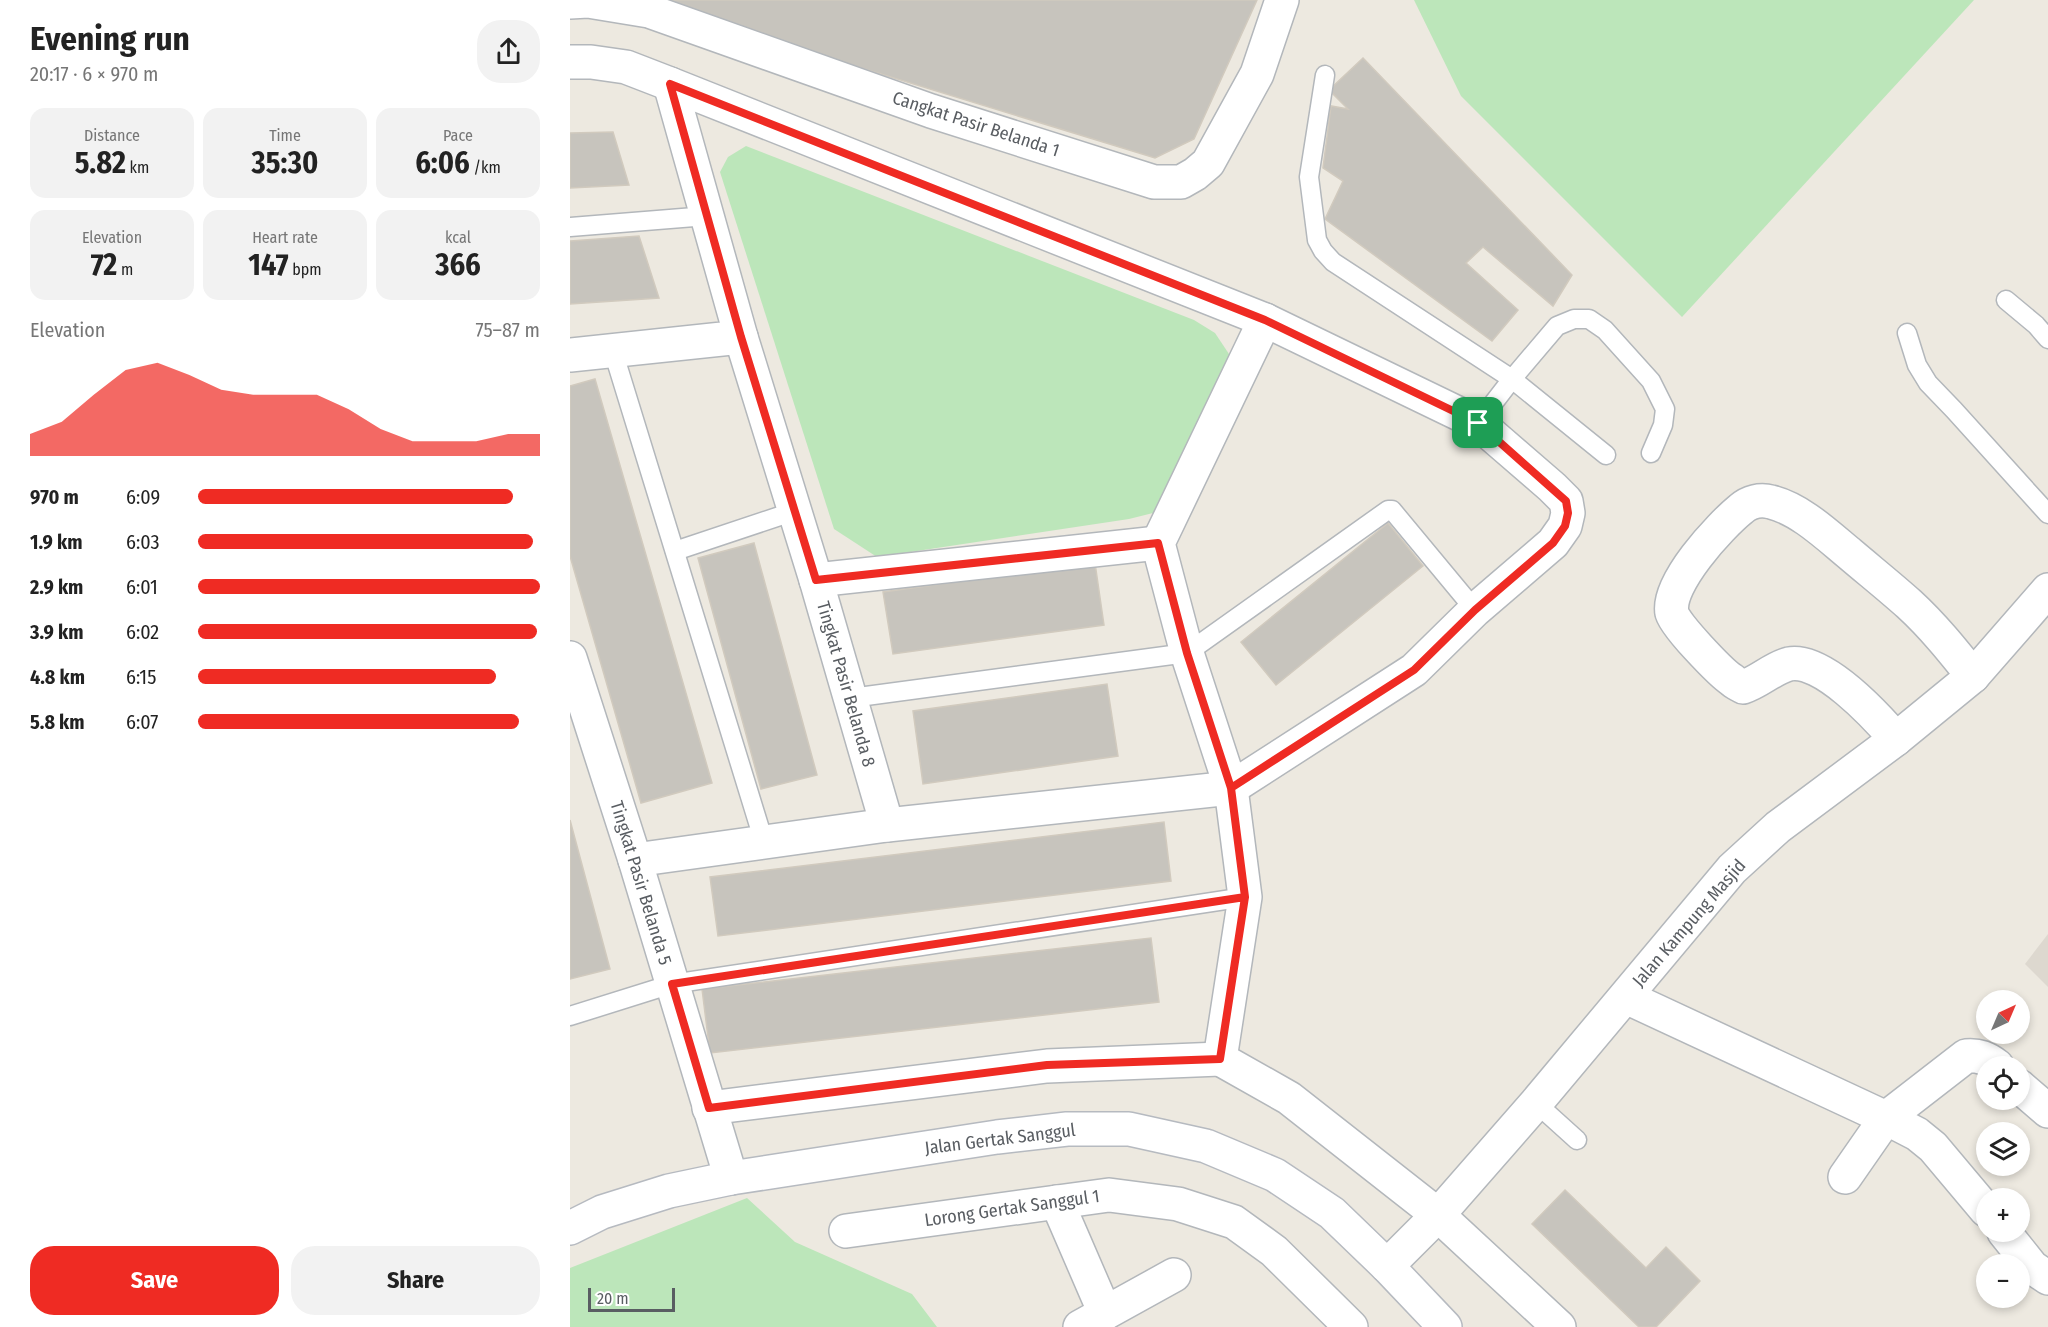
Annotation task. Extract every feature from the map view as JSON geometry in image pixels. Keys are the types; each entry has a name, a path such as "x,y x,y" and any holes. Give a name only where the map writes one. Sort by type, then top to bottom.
{"street":[{"name":"Cangkat Pasir Belanda 1","path":"570,3 588,1 649,11 932,111 1154,182 1181,182 1208,163 1257,74 1282,0"},
{"path":"570,62 591,62 626,68 670,84 1265,320 1478,423 1566,501 1568,513 1565,526 1553,543 1475,610 1414,670 1231,788 887,825 635,860"},
{"name":"Tingkat Pasir Belanda 8","path":"670,84 741,337 816,580 887,825"},
{"path":"1220,1059 1245,897 1231,788 1187,653 1158,543 1265,320"},
{"path":"570,355 741,337"},
{"path":"1896,739 1866,706 1821,672 1801,664 1791,664 1783,666 1754,684 1743,687 1731,680 1679,626 1671,613 1673,595 1680,580 1710,541 1742,508 1756,501 1770,501 1794,512 1824,533 1910,604 1949,645 1973,675"},
{"path":"816,580 1158,543"},
{"name":"Jalan Kampung Masjid","path":"1387,1266 1438,1215 1536,1103 1732,869 1778,827 1896,739 1973,675 2048,590"},
{"name":"Tingkat Pasir Belanda 5","path":"572,671 635,860 731,1178"},
{"path":"1626,997 1917,1134 1933,1147 1976,1198"},
{"path":"1845,1177 1886,1118 1966,1056 1979,1056"},
{"path":"709,1108 1047,1065 1220,1059 1289,1098 1438,1215 1559,1327"},
{"path":"2030,1095 2048,1111"},
{"name":"Jalan Gertak Sanggul","path":"570,1228 602,1212 669,1191 731,1178 1032,1133 1067,1129 1130,1129 1206,1146 1275,1175 1332,1213 1445,1327"},
{"name":"Lorong Gertak Sanggul 1","path":"846,1231 1109,1195 1178,1204 1234,1222 1274,1251 1351,1327"},
{"path":"1057,1202 1093,1320 1174,1275"},
{"path":"2012,1242 2032,1267 2048,1278"}],"lane":[{"path":"1325,75 1309,177 1317,240 1323,251 1333,262 1512,379 1606,455"},
{"path":"570,228 707,216"},
{"path":"2006,300 2036,325 2048,339"},
{"path":"1478,423 1557,326 1574,319 1589,319 1605,330 1651,381 1665,409 1663,425 1651,453"},
{"path":"1907,333 1917,365 1928,383 2048,514"},
{"path":"613,351 764,842"},
{"path":"850,699 1187,653 1388,510 1392,510 1475,610"},
{"path":"675,551 795,511"},
{"path":"570,1016 672,984 1245,897"},
{"path":"1536,1103 1577,1140"}],"shaded area":[{"path":"2048,934 2048,987 2025,964"}],"green space":[{"path":"1414,0 1974,0 1682,317 1461,96"},
{"path":"746,146 1194,320 1215,333 1231,357 1157,512 1129,519 877,557 834,529 720,172 728,157"},
{"path":"747,1198 795,1242 912,1294 937,1327 570,1327 570,1268"}],"building":[{"path":"640,0 1257,0 1194,139 1155,158"},
{"path":"1363,58 1572,275 1553,306 1483,247 1466,263 1518,310 1492,341 1325,219 1343,181 1323,168 1331,106 1348,109 1329,90"},
{"path":"613,132 629,185 570,188 570,133"},
{"path":"639,236 659,298 570,304 570,241"},
{"path":"595,379 712,783 641,803 570,556 570,386"},
{"path":"1388,523 1423,566 1276,685 1241,642"},
{"path":"754,543 817,775 761,789 698,558"},
{"path":"1095,563 1104,625 893,654 883,592"},
{"path":"1107,684 1118,756 923,784 913,711"},
{"path":"570,820 610,969 570,979"},
{"path":"1164,822 1171,881 718,936 710,877"},
{"path":"1151,938 1159,1002 710,1053 702,989"},
{"path":"1565,1190 1646,1268 1666,1247 1700,1281 1656,1327 1639,1327 1532,1224"}],"route":[{"path":"1478,423 1265,320 670,84 741,337 816,580 1158,543 1187,653 1231,788 1245,897 672,984 709,1108 1047,1065 1220,1059 1245,897 1238,842 1231,788 1414,670 1475,610 1553,543 1565,526 1568,513 1566,501 1478,423"}]}
